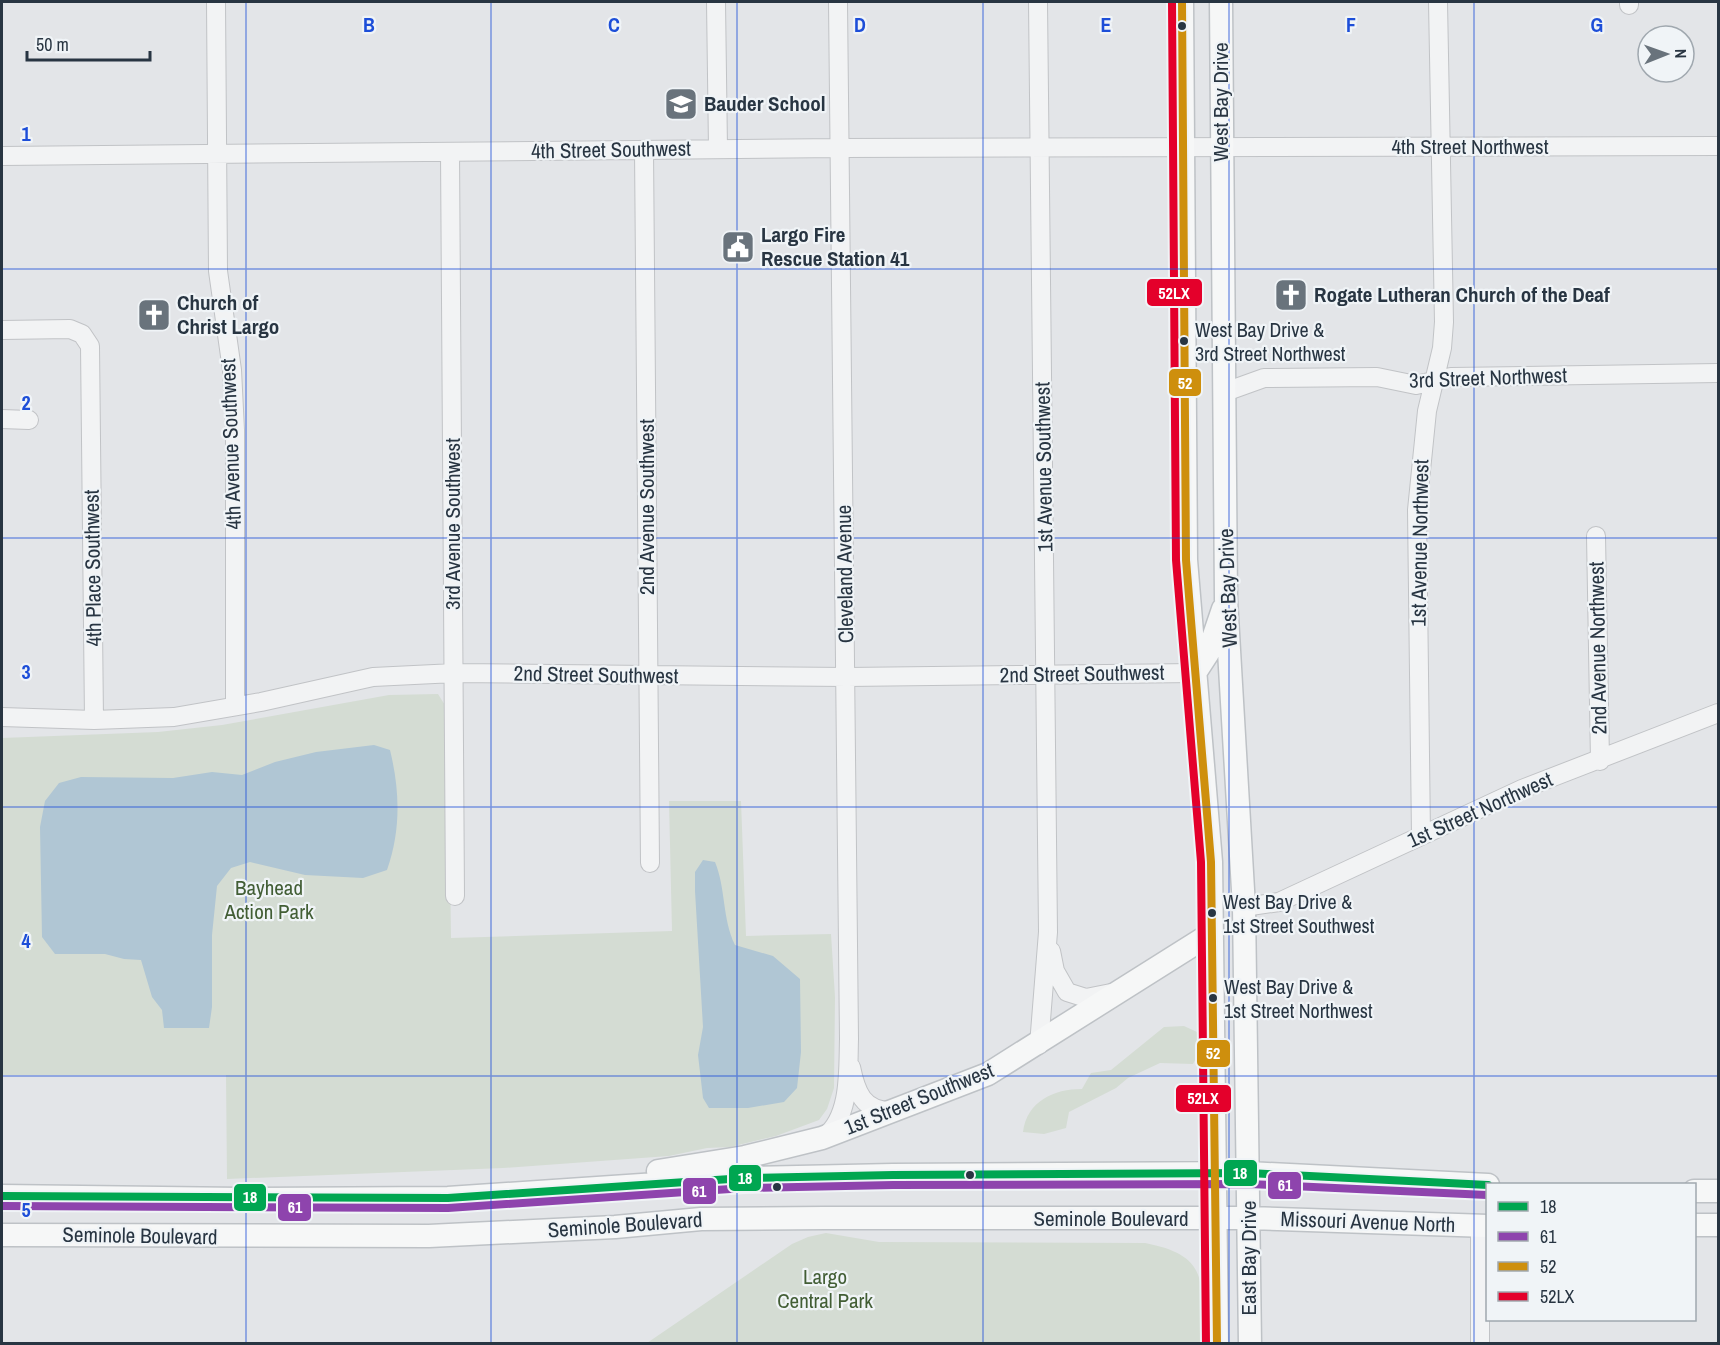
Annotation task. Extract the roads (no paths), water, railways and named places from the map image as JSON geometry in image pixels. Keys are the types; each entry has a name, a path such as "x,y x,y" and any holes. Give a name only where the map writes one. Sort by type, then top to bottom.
{"main road":[{"name":"West Bay Drive","path":"1182,2 1186,549 1211,862 1216,1173"},
{"name":"West Bay Drive","path":"1221,2 1226,599 1244,907 1249,1173"},
{"path":"1226,599 1208,653 1195,673 1218,697 1225,763 1239,791"},
{"path":"1205,776 1220,804 1225,884 1228,893 1244,907"},
{"name":"1st Street Southwest","path":"630,1186 655,1172 745,1157 822,1138 988,1074 1039,1045 1212,933"},
{"name":"East Bay Drive","path":"1216,1173 1217,1344"},
{"name":"Seminole Boulevard","path":"2,1196 448,1198 745,1178 1249,1173"},
{"name":"Missouri Avenue North","path":"1249,1173 1486,1185"},
{"name":"East Bay Drive","path":"1249,1173 1250,1344"},
{"path":"560,1191 564,1230"},
{"path":"1696,1191 1719,1191"},
{"path":"279,1199 279,1237"},
{"name":"Seminole Boulevard","path":"2,1234 429,1236 564,1230 701,1219 1250,1218"},
{"name":"Missouri Avenue North","path":"1250,1218 1484,1226"},
{"path":"1696,1226 1719,1225"}],"street":[{"name":"4th Avenue Southwest","path":"216,2 218,271 232,370 235,430 235,706"},
{"path":"716,2 718,149"},
{"name":"Cleveland Avenue","path":"822,1138 832,1130 842,1112 848,1054 847,677 838,2"},
{"name":"1st Avenue Southwest","path":"1038,2 1048,932 1039,1045"},
{"name":"1st Avenue Northwest","path":"1421,836 1417,510 1427,411 1442,348 1444,322 1438,2"},
{"name":"4th Street Northwest","path":"1221,148 1719,146"},
{"name":"4th Street Southwest","path":"2,156 840,148 1221,148"},
{"name":"2nd Avenue Southwest","path":"644,150 650,863"},
{"name":"3rd Avenue Southwest","path":"450,152 455,896"},
{"name":"4th Place Southwest","path":"2,330 70,329 82,334 90,346 94,720"},
{"name":"3rd Street Northwest","path":"1225,392 1264,378 1377,377 1416,385 1451,377 1719,373"},
{"path":"2,419 29,420"},
{"name":"2nd Avenue Northwest","path":"1596,536 1600,760"},
{"name":"2nd Street Southwest","path":"2,717 94,720 174,717 373,677 454,673 847,677 1195,673"},
{"name":"1st Street Northwest","path":"1244,907 1279,902 1522,789 1719,713"},
{"name":"1st Avenue Southwest","path":"1048,932 1055,971 1067,992 1086,998 1120,992"},
{"path":"848,1054 854,1082 865,1104 872,1109 891,1111"},
{"path":"1480,1344 1484,1226"}],"water":[{"path":"374,745 390,750 396,780 397,825 387,870 363,878 305,875 250,862 231,868 217,886 212,935 212,1007 209,1028 164,1028 162,1010 152,997 141,960 124,959 105,954 55,954 42,937 40,827 45,801 59,783 81,777 173,778 212,772 242,775 275,762 316,752"},
{"path":"703,860 715,862 728,924 735,945 773,956 800,979 801,1052 797,1088 784,1102 748,1108 709,1108 703,1098 698,1055 703,1027 695,872"}],"place":[{"name":"Bauder School","path":"681,104"},
{"name":"Largo Fire Rescue Station 41","path":"738,247"},
{"name":"Rogate Lutheran Church of the Deaf","path":"1291,295"},
{"name":"Church of Christ Largo","path":"154,315"},
{"name":"West Bay Drive & 3rd Street Northwest","path":"1184,341"},
{"name":"West Bay Drive & 1st Street Southwest","path":"1212,913"},
{"name":"West Bay Drive & 1st Street Northwest","path":"1213,998"}],"park label":[{"name":"Bayhead Action Park","path":"269,900"},
{"name":"Largo Central Park","path":"825,1289"}]}
